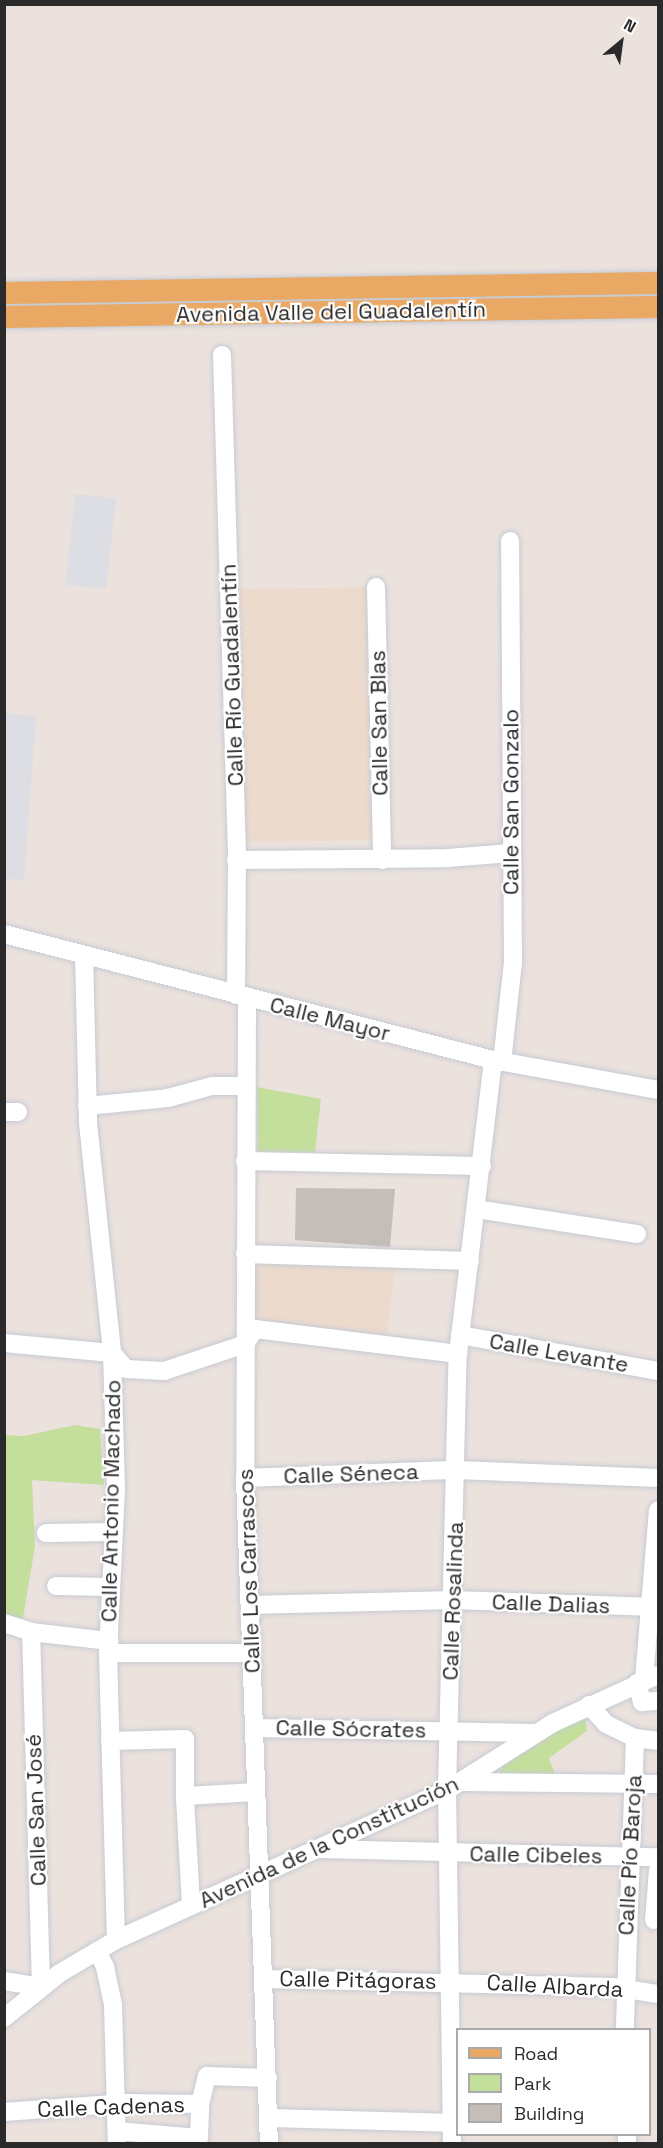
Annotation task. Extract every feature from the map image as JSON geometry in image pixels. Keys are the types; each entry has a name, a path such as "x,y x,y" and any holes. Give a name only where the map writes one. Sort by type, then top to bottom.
{"main road":[{"name":"Avenida Valle del Guadalentín","path":"4,293 658,283"},
{"name":"Avenida Valle del Guadalentín","path":"4,317 658,307"}],"street":[{"name":"Calle Río Guadalentín","path":"222,355 241,997"},
{"name":"Calle San Gonzalo","path":"497,1061 513,963 510,541"},
{"name":"Calle San Blas","path":"376,587 382,860"},
{"path":"236,860 382,860 511,853"},
{"name":"Calle Mayor","path":"4,934 241,997 497,1061 658,1090"},
{"name":"Calle Antonio Machado","path":"84,955 87,1106 112,1353 113,1532 108,1647 116,1940"},
{"name":"Calle Los Carrascos","path":"241,997 246,1086 245,1478 261,1873 268,2144"},
{"name":"Calle Rosalinda","path":"452,2144 455,2123 450,1854 455,1786 448,1731 457,1470 458,1354 497,1061"},
{"path":"87,1106 168,1098 212,1086 246,1086"},
{"path":"245,1161 482,1166"},
{"path":"476,1209 637,1234"},
{"path":"245,1254 470,1261"},
{"path":"4,1343 112,1353 126,1369 164,1371 245,1344 255,1329 458,1354"},
{"name":"Calle Levante","path":"460,1335 658,1371"},
{"name":"Calle Séneca","path":"245,1478 457,1470 658,1478"},
{"path":"658,1511 646,1680 642,1702 658,1701"},
{"path":"46,1533 113,1532"},
{"path":"56,1586 111,1587"},
{"name":"Calle Dalias","path":"250,1605 453,1600 652,1604"},
{"path":"4,1623 31,1632 108,1647 251,1653"},
{"name":"Calle San José","path":"31,1632 41,1987"},
{"name":"Avenida de la Constitución","path":"4,2018 41,1987 116,1940 455,1786 536,1732 646,1680"},
{"path":"589,1705 606,1724 635,1738 658,1741"},
{"name":"Calle Sócrates","path":"254,1728 536,1732"},
{"name":"Calle Pío Baroja","path":"625,2028 624,1989 635,1738"},
{"path":"110,1741 185,1739 185,1796 191,1905"},
{"path":"455,1786 658,1784"},
{"path":"185,1796 256,1792"},
{"name":"Calle Cibeles","path":"317,1849 450,1854 658,1857"},
{"path":"628,1922 656,1921 658,1870"},
{"path":"97,1951 105,1967 113,2005 117,2137 199,2138 200,2104"},
{"name":"Calle Pitágoras","path":"264,1979 452,1982"},
{"path":"4,1981 41,1987"},
{"name":"Calle Albarda","path":"452,1982 624,1989 658,1994"},
{"name":"Calle Cadenas","path":"4,2112 115,2105 200,2104 207,2076 268,2078"},
{"path":"269,2118 455,2123"}],"shaded area":[{"path":"75,494 116,498 106,589 65,585"},
{"path":"370,587 374,840 244,842 240,589"},
{"path":"5,713 36,716 24,881 5,878"},
{"path":"245,1254 396,1259 387,1336 254,1321"}],"green space":[{"path":"257,1087 321,1099 315,1152 258,1151"},
{"path":"75,1425 100,1429 104,1485 32,1480 35,1546 23,1618 5,1617 4,1435 24,1436"},
{"path":"585,1715 587,1731 549,1758 555,1775 499,1774 504,1764 545,1737"}],"building":[{"path":"296,1188 395,1189 390,1247 295,1240"}]}
